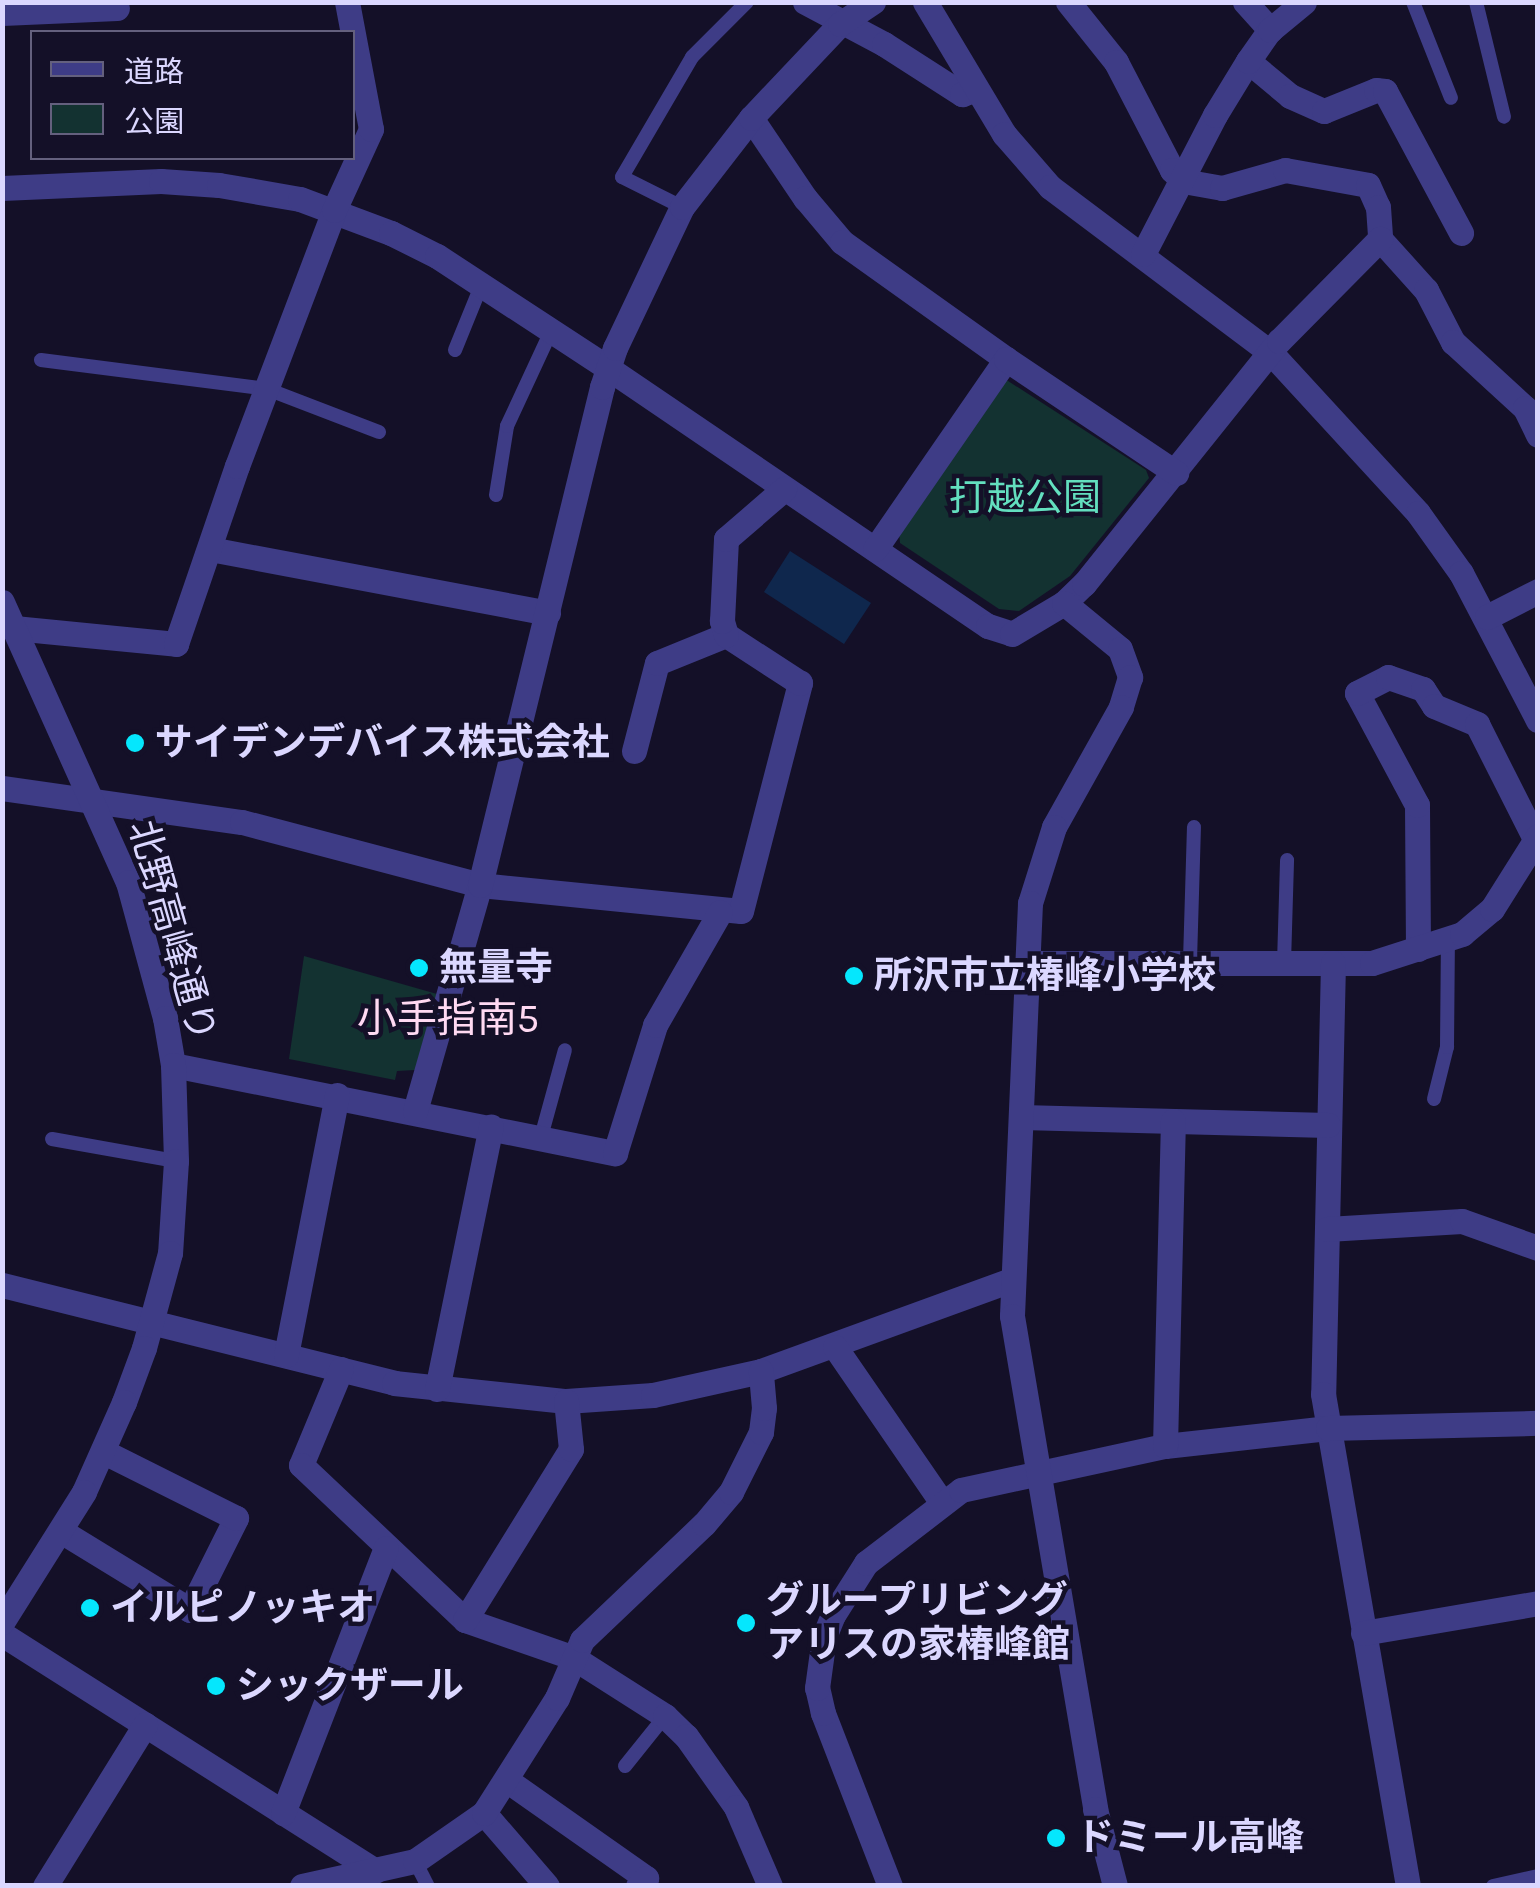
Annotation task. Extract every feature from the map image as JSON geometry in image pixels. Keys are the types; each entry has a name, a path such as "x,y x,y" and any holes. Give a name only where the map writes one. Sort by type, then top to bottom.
{"street":[{"path":"347,2 352,30"},
{"path":"805,2 884,44 962,94 974,90"},
{"path":"415,1111 480,885 608,368 682,207 751,118 840,24 873,2"},
{"path":"926,2 974,90 1004,134 1050,187 1270,353 1418,513 1486,617 1538,720"},
{"path":"1068,2 1116,62 1172,170 1183,181 1222,188 1285,170 1368,185 1378,208 1380,239 1426,290 1452,342 1525,408 1538,435"},
{"path":"1245,2 1270,30"},
{"path":"1143,254 1214,115 1248,61 1270,30 1304,2"},
{"path":"2,13 119,14"},
{"path":"14,628 176,644 334,210 371,129 355,44"},
{"path":"1248,61 1290,96 1324,111 1376,90 1385,92 1461,233"},
{"path":"751,118 805,198 842,242 1176,474"},
{"path":"2,188 158,169 334,210 422,248 608,368 988,626 1012,634 1064,603 1176,474 1270,353 1380,239"},
{"path":"875,549 1006,359"},
{"path":"2,788 242,822 480,885 720,912 741,911 800,683 726,635 722,621 726,539 784,489"},
{"path":"210,549 548,613"},
{"path":"1486,617 1538,591"},
{"name":"北野高峰通り","path":"2,602 128,882 165,1018 173,1066 176,1161 170,1252 151,1322 104,1452 61,1531 2,1622"},
{"path":"1064,603 1120,649 1130,678 1121,707 1043,854 1030,903 1010,1280 1012,1316 1095,1809 1115,1886"},
{"path":"634,751 658,662 726,635"},
{"path":"1028,963 1372,963 1448,940 1492,909 1537,841 1477,724 1434,706 1423,689 1388,678 1357,693 1417,805 1418,949"},
{"path":"173,1066 337,1095 614,1153 655,1025 720,912"},
{"path":"1333,963 1322,1348 1328,1428 1408,1886"},
{"path":"286,1355 337,1095"},
{"path":"1020,1117 1328,1124"},
{"path":"1165,1446 1173,1121"},
{"path":"437,1389 491,1126"},
{"path":"1327,1229 1462,1220 1538,1248"},
{"path":"2,1285 437,1389 566,1401 653,1395 761,1371 1010,1280"},
{"path":"834,1347 940,1501"},
{"path":"341,1369 300,1465 465,1620 574,1658 664,1716 686,1736 736,1807 770,1886"},
{"path":"302,1886 368,1877 415,1861 484,1813 508,1781 596,1625 704,1524 731,1492 760,1432 764,1408 761,1371"},
{"path":"465,1620 571,1449 566,1401"},
{"path":"890,1886 823,1714 819,1663 832,1616 866,1563 940,1501 960,1490 1165,1446 1328,1428 1538,1423"},
{"path":"61,1531 190,1610 236,1518 104,1452"},
{"path":"283,1813 386,1548"},
{"path":"1363,1633 1538,1603"},
{"path":"2,1634 283,1813 368,1877"},
{"path":"46,1886 145,1726"},
{"path":"508,1781 646,1878 638,1886"},
{"path":"484,1813 548,1886"}],"lane":[{"path":"682,207 622,176 692,57 747,2"},
{"path":"1413,2 1451,98"},
{"path":"1476,2 1504,117"},
{"path":"455,350 481,286"},
{"path":"496,495 507,426 551,331"},
{"path":"41,360 267,388 379,432"},
{"path":"1190,961 1194,827"},
{"path":"1284,962 1287,860"},
{"path":"1434,1099 1448,1047 1448,940"},
{"path":"541,1137 565,1050"},
{"path":"52,1139 176,1161"},
{"path":"625,1766 664,1716"},
{"path":"415,1861 428,1886"},
{"path":"1492,1886 1538,1876"}],"green space":[{"name":"打越公園","path":"1005,379 1146,470 1149,478 1070,576 1019,611 999,609 900,543 899,531"},
{"path":"304,956 437,994 415,1070 397,1071 395,1080 289,1059"}],"water":[{"path":"790,551 871,603 844,644 764,592"}],"place":[{"name":"サイデンデバイス株式会社","path":"135,743"},
{"name":"無量寺","path":"419,968"},
{"name":"所沢市立椿峰小学校","path":"854,976"},
{"name":"イルピノッキオ","path":"90,1608"},
{"name":"グループリビング アリスの家椿峰館","path":"746,1623"},
{"name":"シックザール","path":"216,1686"},
{"name":"ドミール高峰","path":"1056,1838"}],"district":[{"name":"小手指南5","path":"448,1019"}]}
